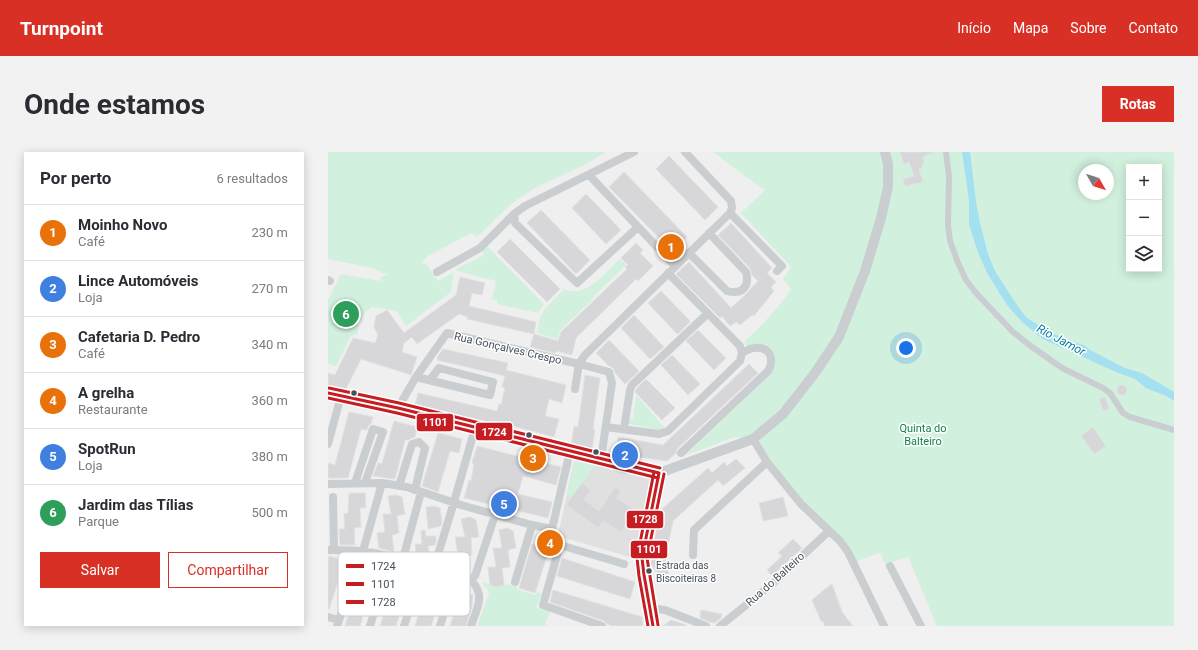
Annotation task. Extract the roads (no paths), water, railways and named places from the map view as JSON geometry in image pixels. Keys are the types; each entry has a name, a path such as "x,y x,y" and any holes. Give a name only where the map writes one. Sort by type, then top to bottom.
{"street":[{"path":"437,272 480,248 514,214 525,206 634,152"},
{"path":"575,389 579,364 585,355 730,213 732,208 731,201 685,152"},
{"path":"328,393 398,408 659,472 753,439 783,414 815,373 839,337 865,271 881,218 888,187 888,164 885,152"},
{"path":"946,152 949,177 948,225 950,241 966,280 976,293 1013,332 1028,344 1062,368 1110,392 1123,413 1130,417 1174,430"},
{"path":"588,176 675,266"},
{"path":"730,213 782,266 777,271"},
{"path":"514,214 515,223 577,283 638,226"},
{"path":"689,253 727,292 740,292 744,288 748,278 746,272 709,233"},
{"path":"601,458 606,427 659,434 668,431 740,362 742,353 740,346 668,273"},
{"path":"624,429 632,385 707,314"},
{"name":"Rua Gonçalves Crespo","path":"398,408 416,377 447,333 609,372 612,383 606,427"},
{"path":"682,453 768,371 772,365 772,357 767,351 760,348 752,348 742,353"},
{"path":"416,377 490,395 493,382 439,368 430,380"},
{"path":"328,444 341,396"},
{"path":"439,552 475,428"},
{"path":"355,483 373,429 383,432 365,483"},
{"path":"753,439 767,462 801,504 848,552 884,626"},
{"path":"399,486 412,444 419,442 425,448 418,491 404,552"},
{"path":"570,451 552,529 560,545 543,605 602,626"},
{"path":"693,555 694,530 767,462"},
{"path":"653,626 651,608 642,569 642,558 659,472"},
{"path":"328,484 382,483 399,486 495,515 552,529"},
{"path":"363,551 382,483"},
{"path":"333,497 331,550 368,552"},
{"path":"471,626 480,597 479,591 471,580 475,576 495,515"},
{"path":"515,582 532,525"},
{"name":"Rua do Balteiro","path":"720,626 771,585 829,531"},
{"path":"560,545 624,564"},
{"path":"890,566 921,626"},
{"path":"651,608 665,610 706,626"},
{"path":"370,626 373,616"},
{"path":"404,626 407,616"},
{"path":"440,626 443,616"},
{"path":"328,617 338,623"}],"water":[{"name":"Rio Jamor","path":"962,152 970,152 976,202 988,254 995,271 1027,318 1066,340 1084,345 1090,350 1125,368 1142,373 1174,392 1174,401 1146,388 1135,379 1043,339 1022,322 1007,305 987,273 977,250 969,224 969,200"}],"place":[{"name":"Moinho Novo","path":"671,247"},
{"name":"Jardim das Tílias","path":"346,314"},
{"name":"Lince Automóveis","path":"625,455"},
{"name":"Cafetaria D. Pedro","path":"533,458"},
{"name":"SpotRun","path":"504,504"},
{"name":"A grelha","path":"550,543"},
{"name":"Estrada das Biscoiteiras 8","path":"649,571"}],"park label":[{"name":"Quinta do Balteiro","path":"923,434"}]}
